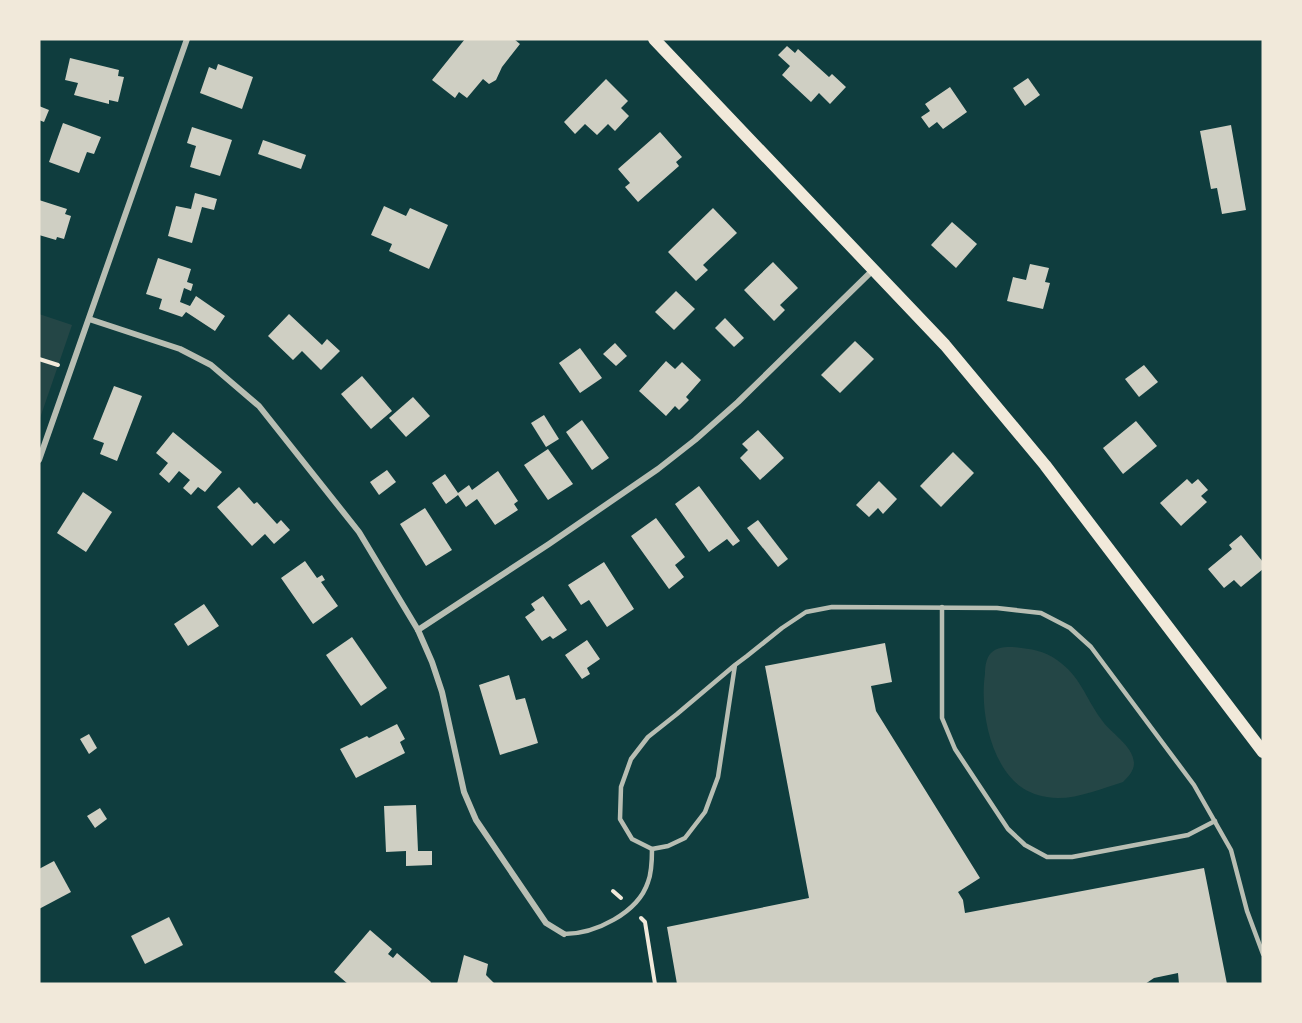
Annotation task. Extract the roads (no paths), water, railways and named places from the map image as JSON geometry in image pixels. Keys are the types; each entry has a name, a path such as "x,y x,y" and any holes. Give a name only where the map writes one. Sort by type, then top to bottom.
{"main road":[{"path":"654,39 945,345 1045,465 1263,752"}],"street":[{"path":"39,460 187,39"},
{"path":"418,630 549,544 658,469 695,440 738,402 875,269"},
{"path":"89,319 180,349 211,365 259,406 359,532 418,630 432,662 442,692 464,792 476,820 546,923 564,934"}],"lane":[{"path":"735,665 718,777 705,812 685,838 668,846 652,849 632,839 620,819 621,787 631,759 648,737 735,665 806,612 832,607 997,608 1041,613 1070,628 1098,656 1194,784 1231,850 1247,911 1263,954"},
{"path":"942,608 942,718 955,749 1008,829 1025,845 1047,856 1071,857 1188,835 1215,821"},
{"path":"564,934 580,934 599,928 631,908 642,895 649,881 652,849"}]}
